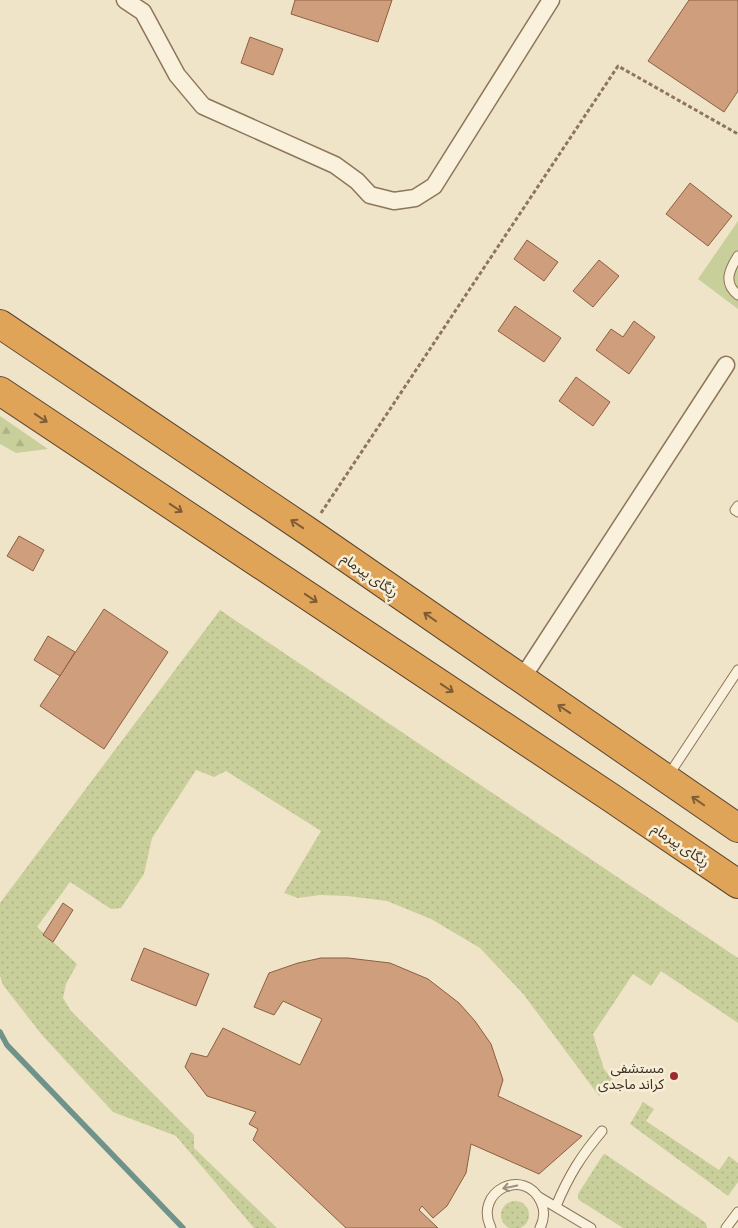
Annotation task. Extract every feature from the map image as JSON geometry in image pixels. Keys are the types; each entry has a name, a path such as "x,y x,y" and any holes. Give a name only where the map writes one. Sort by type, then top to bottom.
{"highway":[{"name":"ڕێگای پیرمام","path":"0,324 309,532 738,828"},
{"name":"ڕێگای پیرمام","path":"0,392 738,884"}],"street":[{"path":"125,0 143,12 177,75 203,106 335,165 357,181 370,195 394,201 415,198 434,186 551,0"},
{"path":"521,680 726,365"}],"lane":[{"path":"738,256 730,269 728,281 733,291 738,295"},
{"path":"738,506 735,510 738,512"},
{"path":"666,778 738,670"},
{"path":"556,1206 567,1180 580,1157 602,1130"},
{"path":"492,1228 487,1213 488,1204 499,1189 516,1184 525,1186 539,1197 590,1228"},
{"path":"539,1197 543,1205 544,1214 540,1228"},
{"path":"726,1228 735,1222 738,1212"}],"path":[{"path":"309,532 618,66 738,134"}],"green space":[{"path":"738,221 738,309 698,279"},
{"path":"0,416 48,449 16,453 0,444"},
{"path":"220,610 738,958 738,1023 661,971 651,986 633,974 593,1034 604,1069 615,1083 599,1096 524,995 480,948 431,919 387,901 320,895 298,898 284,893 321,831 226,771 214,777 196,770 152,838 144,874 121,908 111,909 70,882 37,927 77,964 66,984 63,998 71,1011 194,1135 194,1148 277,1228 254,1228 176,1136 113,1112 42,1035 3,985 0,976 0,903"},
{"path":"643,1102 654,1109 646,1121 719,1170 729,1156 738,1163 738,1182 728,1196 630,1124"},
{"path":"605,1154 706,1223 707,1228 623,1228 579,1200 578,1194"},
{"path":"515,1201 525,1205 529,1215 525,1225 515,1229 505,1225 501,1215 505,1205"}],"building":[{"path":"295,0 392,0 378,42 291,14"},
{"path":"689,0 738,0 738,91 724,112 648,61"},
{"path":"250,37 283,49 273,75 241,63"},
{"path":"690,183 732,216 708,246 666,214"},
{"path":"527,240 558,262 544,281 514,259"},
{"path":"599,260 619,276 593,307 573,291"},
{"path":"515,306 561,338 544,362 498,331"},
{"path":"634,321 655,337 629,374 596,350 611,329 623,337"},
{"path":"576,377 610,402 593,426 559,401"},
{"path":"19,536 44,550 33,571 7,556"},
{"path":"104,609 168,652 104,749 40,706"},
{"path":"48,636 75,652 60,676 34,660"},
{"path":"63,903 73,910 53,942 43,935"},
{"path":"144,948 209,974 196,1006 131,980"},
{"path":"321,958 348,958 390,963 428,979 459,1003 475,1021 491,1044 503,1080 498,1096 582,1136 539,1174 471,1144 466,1173 447,1206 433,1218 422,1206 419,1210 438,1228 346,1228 253,1140 258,1129 249,1124 256,1112 207,1096 185,1067 191,1053 207,1057 223,1028 300,1065 322,1019 283,1001 274,1015 254,1007 269,973 298,963"}],"waterway":[{"path":"0,1032 7,1045 183,1228"}],"place":[{"name":"مستشفی کراند ماجدی","path":"674,1076"}]}
